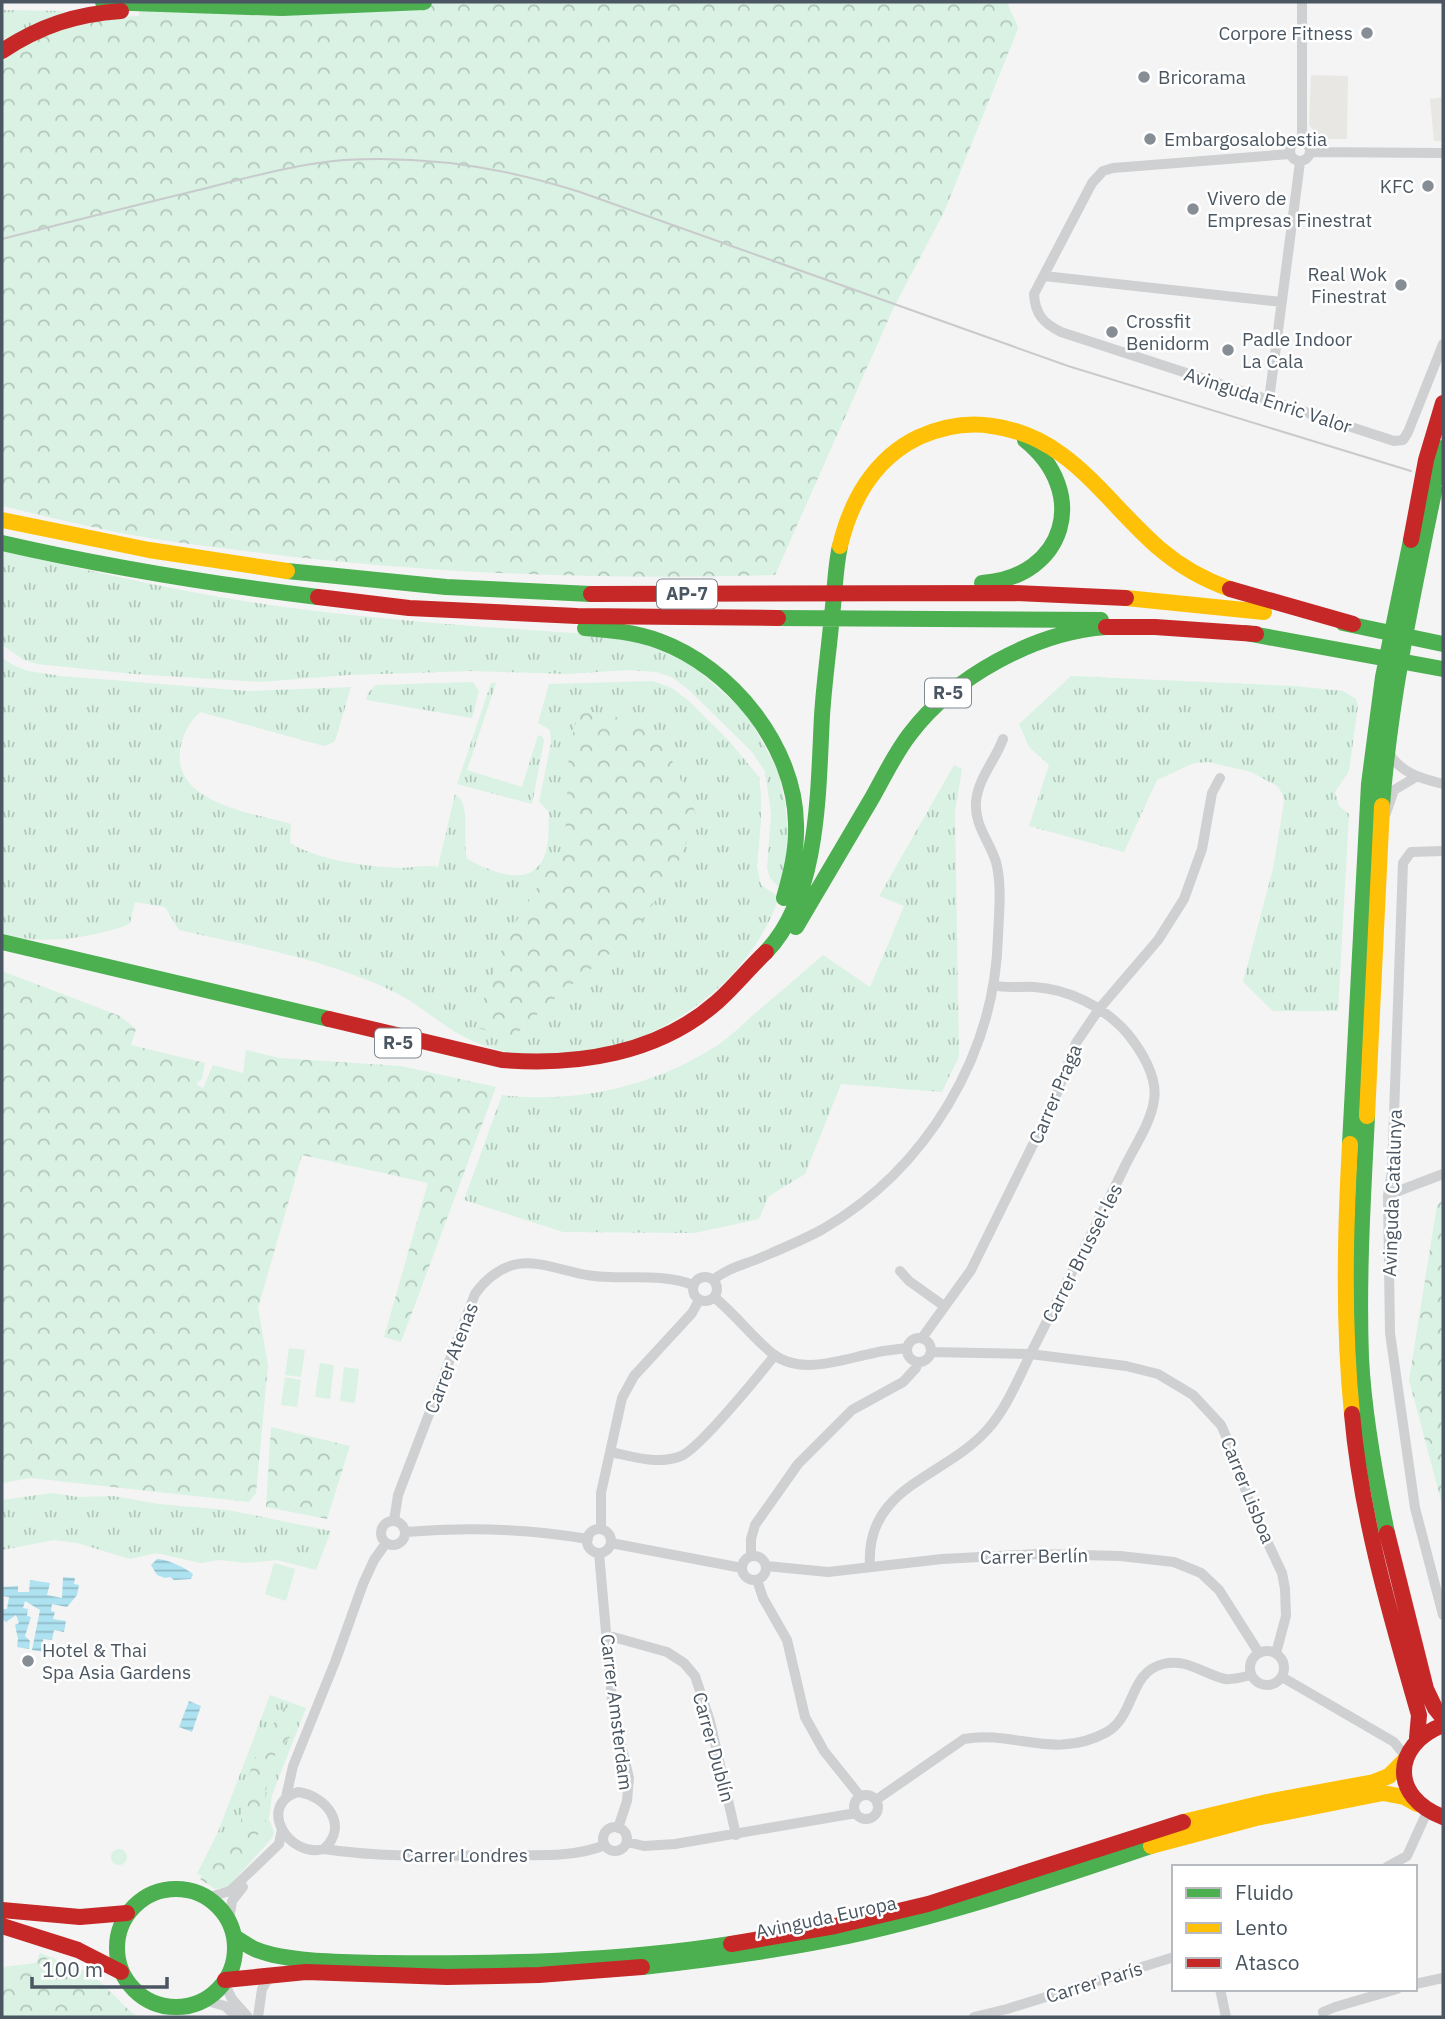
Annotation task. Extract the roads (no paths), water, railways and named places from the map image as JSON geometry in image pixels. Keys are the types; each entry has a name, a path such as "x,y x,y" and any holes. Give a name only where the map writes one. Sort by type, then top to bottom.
{"main road":[{"path":"103,2 282,8"},
{"path":"2,51 57,20 87,13 424,2"},
{"path":"1422,1808 1406,1783 1406,1758 1417,1738 1419,1715 1378,1562 1357,1463 1347,1359 1345,1304 1348,1198 1371,769 1384,666 1436,456 1443,403"},
{"path":"2,942 484,1056 528,1062 599,1057 657,1039 682,1027 707,1010 763,957 786,923 807,868 816,820 822,715 833,654 842,536 853,504 867,480 885,460 909,442 953,426 992,424 1033,434 1063,452 1086,473 1150,542 1199,576 1271,604 1313,611 1353,624"},
{"path":"842,556 853,520 868,489 888,464 915,446 948,433 982,429 1013,434 1033,445 1050,462 1062,491 1063,514 1051,546 1036,564 1014,578 991,583 963,584 929,593"},
{"path":"1426,492 1387,751 1360,1259 1362,1370 1371,1455 1387,1537 1426,1689 1443,1718"},
{"name":"AP-7","path":"2,520 206,562 440,588 597,594 1018,593 1131,598 1246,609 1353,624 1443,644"},
{"name":"AP-7","path":"2,543 72,559 205,583 409,608 688,617 1085,619 1256,634 1443,668"},
{"path":"205,583 269,597 337,607 620,631 642,635 669,645 705,664 741,695 763,722 784,765 795,809 796,855 789,883 774,923 747,971"},
{"name":"R-5","path":"2,951 257,1013 503,1066 544,1070 578,1068 610,1062 644,1053 674,1040 713,1017 739,995 787,942 909,735 930,709 992,662 1058,636 1094,628 1138,627 1256,634"},
{"name":"R-5","path":"768,962 802,898 816,852 824,793 833,654"},
{"path":"1417,1738 1432,1728 1443,1725"},
{"name":"Avinguda Europa","path":"231,1929 257,1950 319,1959 461,1964 602,1958 710,1947 963,1900 1170,1826 1257,1804 1374,1782 1389,1776 1406,1758"},
{"name":"Avinguda Europa","path":"225,1982 306,1972 480,1976 617,1970 722,1958 808,1944 1156,1844 1256,1818 1383,1793 1404,1797 1443,1817"},
{"path":"183,1889 202,1895 219,1908 231,1929 235,1953 225,1982 204,2000 186,2007 166,2007 148,2000 132,1988 121,1972 116,1952 118,1932 127,1913 137,1903 162,1890 183,1889"},
{"path":"2,1910 101,1918 127,1913"},
{"path":"2,1926 102,1960 121,1972"}],"street":[{"path":"1302,2 1302,141"},
{"path":"1302,141 1308,145 1311,152 1309,158 1300,162 1290,154 1294,143 1302,141"},
{"path":"1311,152 1443,153"},
{"path":"1282,302 1044,276 1097,177 1103,171 1290,154"},
{"path":"1269,400 1300,162"},
{"name":"Avinguda Enric Valor","path":"1044,276 1034,294 1035,307 1045,324 1061,332 1395,441 1403,440 1408,432 1443,344"},
{"path":"713,1280 717,1290 714,1297 707,1301 699,1300 693,1294 693,1285 701,1278 713,1280 729,1268 770,1254 824,1228 860,1203 905,1161 944,1113 957,1090 978,1040 993,985 998,937 997,870 976,807 985,773 1003,740"},
{"path":"1387,751 1402,769 1416,777 1443,784"},
{"path":"1381,828 1394,790 1416,777"},
{"name":"Carrer Praga","path":"922,1338 971,1270 1052,1106 1076,1043 1099,1009 1152,947 1184,899 1202,849 1212,793 1220,778"},
{"name":"Avinguda Catalunya","path":"1443,851 1411,852 1404,863 1392,1171 1388,1195 1390,1333 1415,1508 1443,1615"},
{"name":"Carrer Brussel·les","path":"870,1566 870,1538 880,1516 908,1487 964,1450 988,1430 1001,1411 1100,1218 1154,1100 1152,1077 1138,1048 1127,1033 1099,1009 1060,991 993,985"},
{"path":"1388,1195 1443,1174"},
{"name":"Carrer Atenas","path":"394,1521 398,1495 475,1294 483,1282 494,1273 525,1263 586,1275 678,1280 693,1285"},
{"path":"900,1271 944,1307"},
{"path":"714,1297 775,1356 788,1361 818,1364 906,1348 912,1339 922,1338 930,1344 931,1352 927,1359 918,1362 908,1357 906,1348"},
{"path":"601,1529 600,1503 627,1385 643,1364 692,1313 699,1300"},
{"name":"Carrer Lisboa","path":"931,1352 1030,1354 1145,1369 1182,1387 1212,1414 1230,1445 1253,1512 1282,1573 1286,1616 1276,1653"},
{"path":"611,1452 649,1460 670,1459 690,1452 775,1356"},
{"path":"751,1556 755,1525 797,1464 852,1410 903,1382 918,1362"},
{"path":"394,1521 401,1523 406,1532 400,1544 392,1546 386,1543 381,1535 383,1527 394,1521"},
{"path":"601,1529 608,1532 611,1543 607,1550 599,1553 590,1549 587,1539 593,1531 601,1529"},
{"path":"406,1532 495,1531 587,1539"},
{"path":"286,1797 298,1792 310,1795 322,1802 332,1814 335,1832 333,1839 324,1849 310,1851 290,1840 282,1829 279,1808 286,1797 293,1766 363,1584 374,1560 386,1543"},
{"path":"611,1543 741,1568"},
{"name":"Carrer Amsterdam","path":"599,1553 615,1727 627,1768 629,1786 625,1810 618,1828"},
{"name":"Carrer Berlín","path":"766,1566 820,1573 954,1558 1038,1554 1120,1556 1174,1562 1201,1573 1219,1590 1259,1653"},
{"path":"741,1568 745,1559 751,1556 760,1557 766,1566 764,1574 757,1580"},
{"path":"741,1568 746,1577 757,1580"},
{"path":"757,1580 763,1598 787,1640 805,1717 824,1751 860,1796"},
{"name":"Carrer Dublín","path":"606,1635 667,1652 684,1663 695,1676 708,1713 736,1835"},
{"path":"1259,1653 1276,1653 1284,1665 1282,1677 1274,1684 1263,1685 1251,1675 1250,1664 1259,1653"},
{"path":"876,1800 964,1739 980,1737 1059,1746 1103,1734 1120,1720 1143,1676 1160,1664 1186,1663 1226,1679 1251,1675"},
{"path":"1282,1677 1394,1742 1406,1758"},
{"path":"626,1842 659,1845 736,1835 856,1813 866,1819 874,1817 878,1810 876,1800 869,1794 860,1796 854,1805 856,1813"},
{"path":"1391,1865 1407,1856 1422,1808"},
{"path":"611,1828 618,1828 624,1832 626,1842 618,1850 610,1850 603,1841 605,1833 611,1828"},
{"path":"202,1895 214,1896 230,1891 279,1844 282,1829"},
{"name":"Carrer Londres","path":"324,1849 379,1855 486,1856 572,1853 605,1845"},
{"path":"231,1929 232,1901 244,1885 286,1849 300,1847"},
{"name":"Carrer París","path":"974,2017 1172,1958"},
{"path":"258,2017 262,1989 271,1975"},
{"path":"1417,1984 1443,1978"},
{"path":"225,1982 232,1999 248,2017"},
{"path":"1220,1991 1226,2017"},
{"path":"1323,2012 1390,1991"},
{"path":"204,2000 225,2006 237,2017"}],"water":[{"path":"157,1559 186,1569 193,1574 191,1579 174,1580 157,1575 151,1565"},
{"path":"63,1577 75,1578 74,1584 79,1585 77,1595 67,1607 52,1604 51,1611 55,1612 53,1619 66,1621 64,1632 54,1630 52,1640 43,1639 44,1652 32,1650 40,1610 25,1601 23,1608 28,1609 27,1616 31,1617 25,1636 30,1641 29,1649 17,1647 15,1625 19,1623 16,1615 6,1622 2,1619 2,1609 7,1609 9,1597 2,1596 2,1587 18,1586 18,1592 29,1592 30,1580 50,1583 47,1595 62,1598"},
{"path":"189,1701 201,1706 192,1732 179,1727"}],"tram line":[{"path":"2,239 256,176 326,162 404,159 464,165 522,176 580,192 1068,366 1411,471"}],"place":[{"name":"Corpore Fitness","path":"1367,33"},
{"name":"Bricorama","path":"1144,77"},
{"name":"Embargosalobestia","path":"1150,139"},
{"name":"KFC","path":"1428,186"},
{"name":"Vivero de Empresas Finestrat","path":"1193,209"},
{"name":"Real Wok Finestrat","path":"1401,285"},
{"name":"Crossfit Benidorm","path":"1112,332"},
{"name":"Padle Indoor La Cala","path":"1228,350"},
{"name":"Hotel & Thai Spa Asia Gardens","path":"28,1661"}]}
